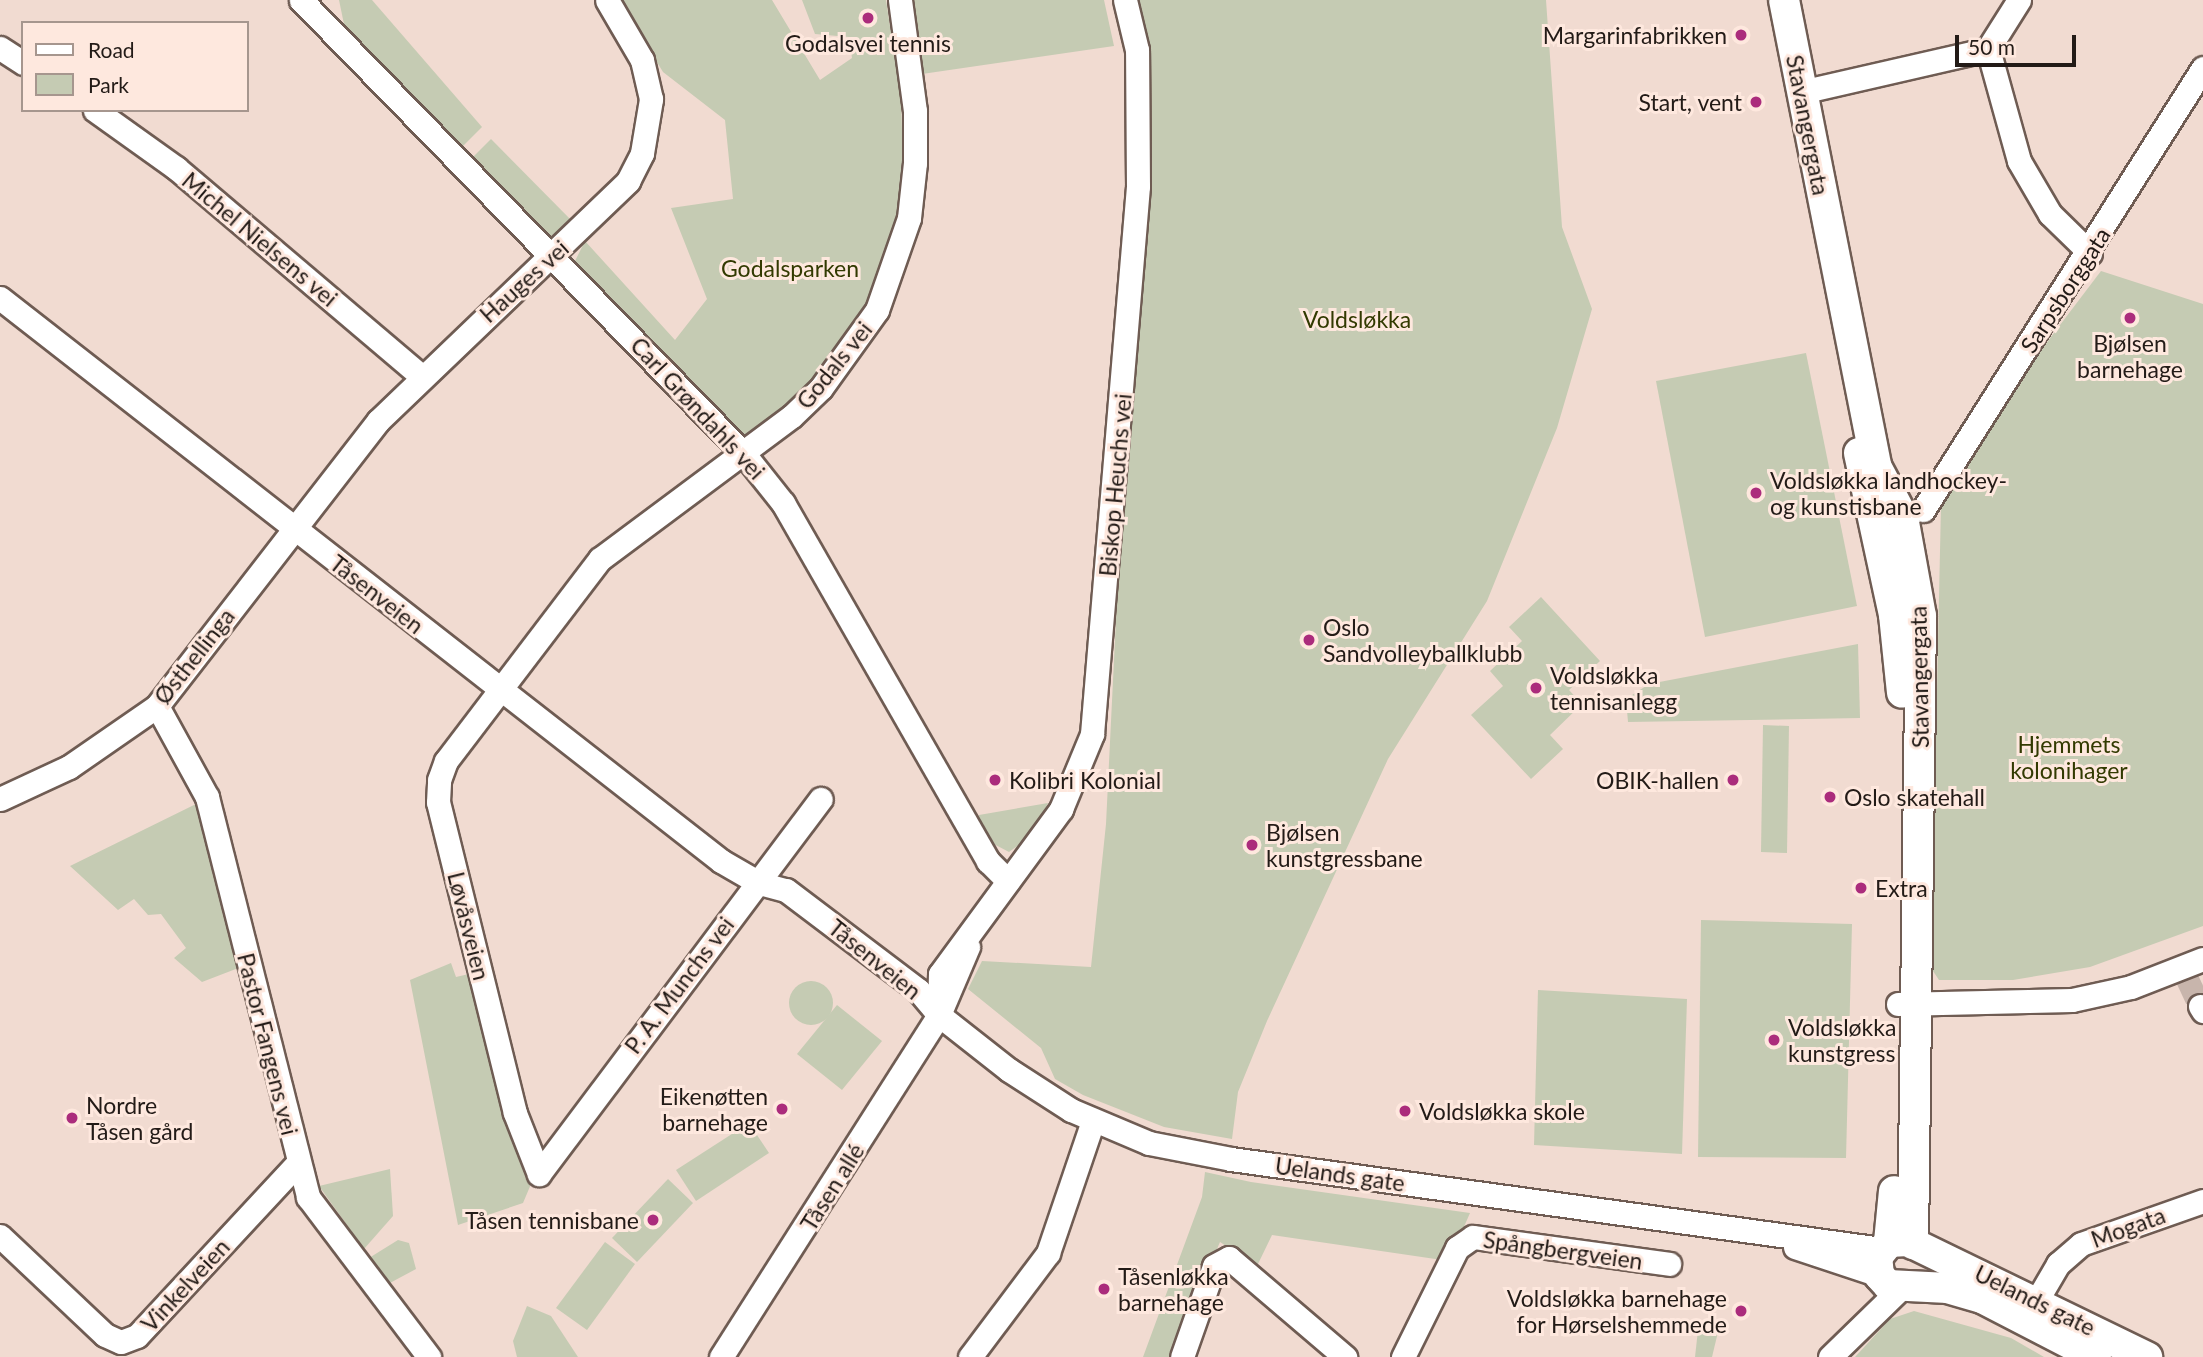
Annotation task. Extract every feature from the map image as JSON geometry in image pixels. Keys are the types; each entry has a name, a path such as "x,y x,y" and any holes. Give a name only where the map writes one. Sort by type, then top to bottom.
{"main road":[{"name":"Stavangergata","path":"1767,0 1903,670 1907,1003"},
{"name":"Stavangergata","path":"1784,0 1876,466 1911,522 1921,616 1897,1264"},
{"name":"Uelands gate","path":"1897,1264 2037,1300 2147,1357"},
{"name":"Uelands gate","path":"1897,1264 2000,1305 2096,1357"}],"street":[{"name":"Carl Grøndahls vei","path":"301,0 327,9 552,256 744,454 783,503 988,861 1008,881"},
{"name":"Hauges vei","path":"294,529 420,375 552,256 628,181 649,124 642,60 607,0"},
{"name":"Godals vei","path":"501,691 600,559 744,454 821,388 864,332 895,269 915,163 915,111 900,0"},
{"name":"Biskop Heuchs vei","path":"939,1015 935,985 1061,809 1091,734 1138,186 1137,50 1125,0"},
{"path":"1801,92 1988,50 2019,0"},
{"path":"0,48 21,62"},
{"path":"1988,50 2020,161 2050,214 2090,253"},
{"name":"Sarpsborggata","path":"1911,522 1942,480 2090,253 2203,68"},
{"name":"Michel Nielsens vei","path":"98,112 176,168 420,375"},
{"name":"Tåsenveien","path":"0,298 721,861 759,883 908,1002 939,1015"},
{"path":"1873,524 1911,522"},
{"name":"Østhellinga","path":"0,799 69,767 157,706 294,529"},
{"name":"Løvåsveien","path":"501,691 446,761 438,802 515,1113 539,1174"},
{"name":"Pastor Fangens vei","path":"157,706 207,797 297,1164 308,1196 429,1357"},
{"name":"P. A. Munchs vei","path":"539,1174 821,799"},
{"path":"1907,1003 2072,1000 2191,968"},
{"name":"Uelands gate","path":"939,1015 1031,1086 1093,1121 1149,1143 1231,1159 1777,1237 1897,1264"},
{"name":"Tåsen allé","path":"721,1357 939,1015"},
{"path":"970,1357 1048,1254 1093,1121"},
{"name":"Vinkelveien","path":"0,1236 106,1335 121,1342 137,1336 297,1164"},
{"name":"Mogata","path":"2037,1300 2058,1264 2081,1244 2203,1201"},
{"name":"Spångbergveien","path":"1403,1357 1457,1248 1473,1237 1669,1264"},
{"path":"1182,1357 1214,1266 1224,1259 1237,1260 1345,1357"},
{"path":"1830,1357 1868,1316 1897,1264"}],"green space":[{"path":"339,0 372,0 482,127 458,151 345,29"},
{"name":"Godalsparken","path":"619,0 772,0 820,80 852,58 849,37 815,34 802,0 886,0 894,52 900,52 904,211 872,302 824,375 754,438 738,438 574,263 585,241 675,340 707,299 671,208 733,199 725,120 663,72"},
{"path":"911,0 1104,0 1114,46 922,74"},
{"name":"Voldsløkka","path":"1123,0 1546,0 1562,227 1592,309 1557,428 1487,601 1388,759 1267,1021 1238,1092 1232,1139 1164,1127 1083,1095 1055,1079 1041,1048 968,989 982,961 1091,967 1106,824 1136,209"},
{"path":"491,139 575,224 547,238 470,160"},
{"name":"Hjemmets kolonihager","path":"2101,271 2203,304 2203,926 2090,967 2013,980 1939,980 1931,968 1941,505 2038,354"},
{"name":"Voldsløkka landhockey- og kunstisbane","path":"1806,353 1857,606 1705,637 1656,381"},
{"name":"Voldsløkka tennisanlegg","path":"1541,597 1600,661 1569,690 1582,704 1550,735 1563,749 1531,779 1471,715 1503,686 1490,671 1522,641 1509,627"},
{"path":"1858,644 1860,718 1628,722 1626,699 1649,684"},
{"path":"1763,725 1789,726 1787,853 1761,852"},
{"path":"198,803 241,967 202,982 174,958 186,948 161,914 148,915 134,899 118,910 70,866"},
{"path":"1048,803 1030,837 1009,852 988,841 978,822 979,815"},
{"name":"Voldsløkka kunstgress","path":"1701,920 1852,924 1846,1158 1698,1157"},
{"path":"451,963 456,977 473,973 534,1177 523,1203 458,1225 410,980"},
{"path":"811,981 826,988 833,1003 826,1018 811,1025 796,1018 789,1003 796,988"},
{"path":"1538,990 1687,999 1682,1154 1534,1145"},
{"path":"837,1005 882,1041 842,1090 797,1054"},
{"path":"749,1123 769,1153 696,1201 676,1170"},
{"path":"390,1169 393,1216 364,1249 319,1186"},
{"path":"1205,1172 1251,1182 1470,1213 1449,1261 1272,1235 1257,1266 1220,1242 1171,1357 1143,1357 1202,1197"},
{"name":"Tåsen tennisbane","path":"668,1179 693,1203 637,1262 612,1238"},
{"path":"398,1240 409,1243 416,1269 388,1284 369,1258"},
{"path":"605,1242 635,1264 587,1330 556,1308"},
{"path":"527,1306 551,1316 578,1357 517,1357 513,1341"},
{"path":"1914,1311 2011,1338 2044,1357 1855,1357 1890,1319"},
{"path":"1698,1330 1718,1332 1712,1357 1695,1357"}],"tunnel":[{"path":"2187,978 2200,1006"}],"place":[{"name":"Godalsvei tennis","path":"868,18"},
{"name":"Margarinfabrikken","path":"1741,35"},
{"name":"Start, vent","path":"1756,102"},
{"name":"Bjølsen barnehage","path":"2130,318"},
{"name":"Voldsløkka landhockey- og kunstisbane","path":"1756,493"},
{"name":"Oslo Sandvolleyballklubb","path":"1309,640"},
{"name":"Voldsløkka tennisanlegg","path":"1536,688"},
{"name":"Kolibri Kolonial","path":"995,780"},
{"name":"OBIK-hallen","path":"1733,780"},
{"name":"Oslo skatehall","path":"1830,797"},
{"name":"Bjølsen kunstgressbane","path":"1252,845"},
{"name":"Extra","path":"1861,888"},
{"name":"Voldsløkka kunstgress","path":"1774,1040"},
{"name":"Eikenøtten barnehage","path":"782,1109"},
{"name":"Voldsløkka skole","path":"1405,1111"},
{"name":"Nordre Tåsen gård","path":"72,1118"},
{"name":"Tåsen tennisbane","path":"653,1220"},
{"name":"Tåsenløkka barnehage","path":"1104,1289"},
{"name":"Voldsløkka barnehage for Hørselshemmede","path":"1741,1311"}]}
